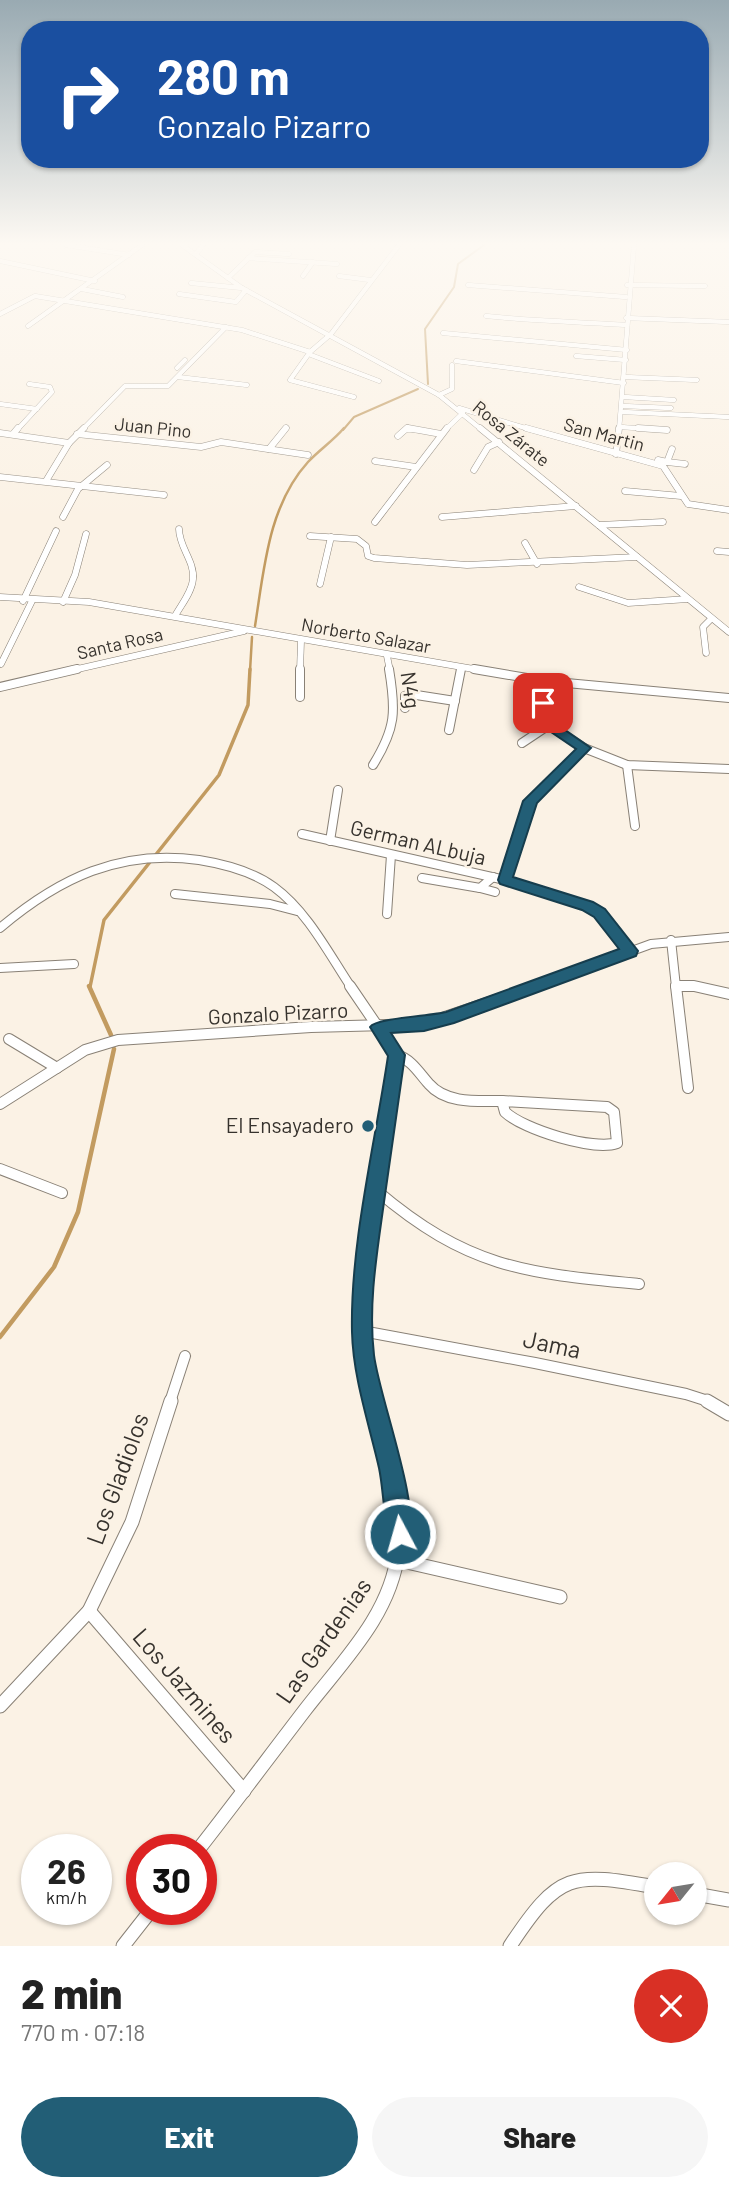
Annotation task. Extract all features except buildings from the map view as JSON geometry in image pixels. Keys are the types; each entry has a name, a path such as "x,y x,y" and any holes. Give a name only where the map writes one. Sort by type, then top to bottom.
{"street":[{"path":"46,481 69,443 125,386 165,388 218,336"},
{"path":"255,336 312,353 379,381"},
{"path":"329,336 290,380 354,397"},
{"name":"Rosa Zárate","path":"334,336 454,406 729,632"},
{"path":"473,336 627,350"},
{"path":"616,454 623,409 627,336"},
{"path":"576,356 626,360"},
{"path":"439,395 452,388 454,363 624,380 697,380"},
{"path":"181,364 189,366"},
{"path":"178,377 247,385"},
{"path":"13,434 53,390 29,384"},
{"path":"624,397 674,400"},
{"path":"0,404 37,409"},
{"name":"San Martin","path":"454,406 666,467 681,496"},
{"path":"623,409 671,408"},
{"path":"623,409 729,417"},
{"path":"375,522 441,434 463,413"},
{"path":"269,449 286,428"},
{"path":"620,428 667,430"},
{"path":"398,436 405,429 441,434"},
{"path":"0,433 69,443"},
{"name":"Juan Pino","path":"77,434 201,447 221,442 308,455"},
{"path":"474,471 488,447 499,442"},
{"path":"667,462 672,449"},
{"path":"632,451 641,458 685,464"},
{"path":"375,461 416,467"},
{"path":"64,517 81,486 107,465"},
{"path":"0,477 164,495"},
{"path":"625,491 681,496 693,506 729,510"},
{"path":"442,517 576,506"},
{"path":"599,525 663,522"},
{"path":"175,616 194,581 191,568 177,541 179,529"},
{"path":"23,601 56,531"},
{"path":"63,602 75,575 86,534"},
{"path":"310,536 362,541 366,546 366,553 374,558 467,565 537,564 638,557"},
{"path":"320,584 331,537"},
{"path":"526,543 537,564"},
{"path":"717,551 729,552"},
{"path":"579,587 628,603 688,599"},
{"name":"Norberto Salazar","path":"0,597 175,616 301,641 545,681 729,698"},
{"path":"1,664 32,601"},
{"path":"706,653 703,628 711,619"},
{"name":"Santa Rosa","path":"0,687 247,631"},
{"path":"300,697 301,641"},
{"name":"N4g","path":"373,765 389,741 397,719 387,656"},
{"path":"449,730 461,668"},
{"path":"545,681 543,703 550,725 584,748 627,765 729,769"},
{"path":"405,708 405,696 410,694 455,701"},
{"path":"522,743 542,727 550,725"},
{"path":"505,880 530,801 584,748"},
{"path":"627,765 635,826"},
{"path":"330,841 338,790"},
{"name":"German ALbuja","path":"302,834 505,880 588,906 600,913 630,951"},
{"path":"387,914 391,855"},
{"path":"0,928 42,892 64,879 103,865 146,856 203,861 241,870 273,887 299,911 397,1055 411,1062 436,1091 447,1096 607,1107 614,1112 617,1143 614,1145 553,1136 524,1127 507,1115 502,1108 502,1101"},
{"path":"480,888 493,877"},
{"path":"422,878 495,892"},
{"path":"174,894 270,904 299,911"},
{"name":"Gonzalo Pizarro","path":"0,1104 85,1050 118,1040 311,1027 424,1024 448,1018 630,951 671,940 729,937"},
{"path":"671,940 688,1088"},
{"path":"0,968 74,964"},
{"path":"676,986 694,986 729,994"},
{"path":"9,1039 57,1068"},
{"name":"Las Gardenias","path":"210,1834 379,1612 398,1560 400,1534 396,1496 364,1358 362,1331 364,1275 397,1055"},
{"path":"0,1170 61,1193"},
{"path":"376,1189 397,1209 496,1264 546,1275 639,1284"},
{"name":"Jama","path":"362,1331 550,1365 692,1397 722,1407 729,1414"},
{"name":"Los Gladiolos","path":"0,1706 89,1611 132,1522 185,1356"},
{"path":"398,1560 560,1597"},
{"name":"Los Jazmines","path":"89,1611 244,1791"},
{"path":"510,1946 548,1891 570,1878 601,1877 644,1885"},
{"path":"707,1896 729,1900"},
{"path":"123,1946 139,1925"}],"waterway":[{"path":"425,336 428,384"},
{"path":"343,430 354,417 418,389"},
{"path":"255,626 265,561 284,498 308,462 344,428"},
{"path":"250,671 252,637"},
{"path":"90,987 104,920 219,775 248,705 250,669"},
{"path":"89,986 111,1035"},
{"path":"0,1337 54,1267 78,1212 114,1049"}],"place":[{"name":"El Ensayadero","path":"368,1126"}],"route":[{"path":"400,1534 396,1496 364,1358 362,1331 364,1275 397,1055 379,1027 424,1024 448,1018 630,951 600,913 588,906 505,880 530,801 584,748 559,734 550,725 544,716 543,703"}]}
